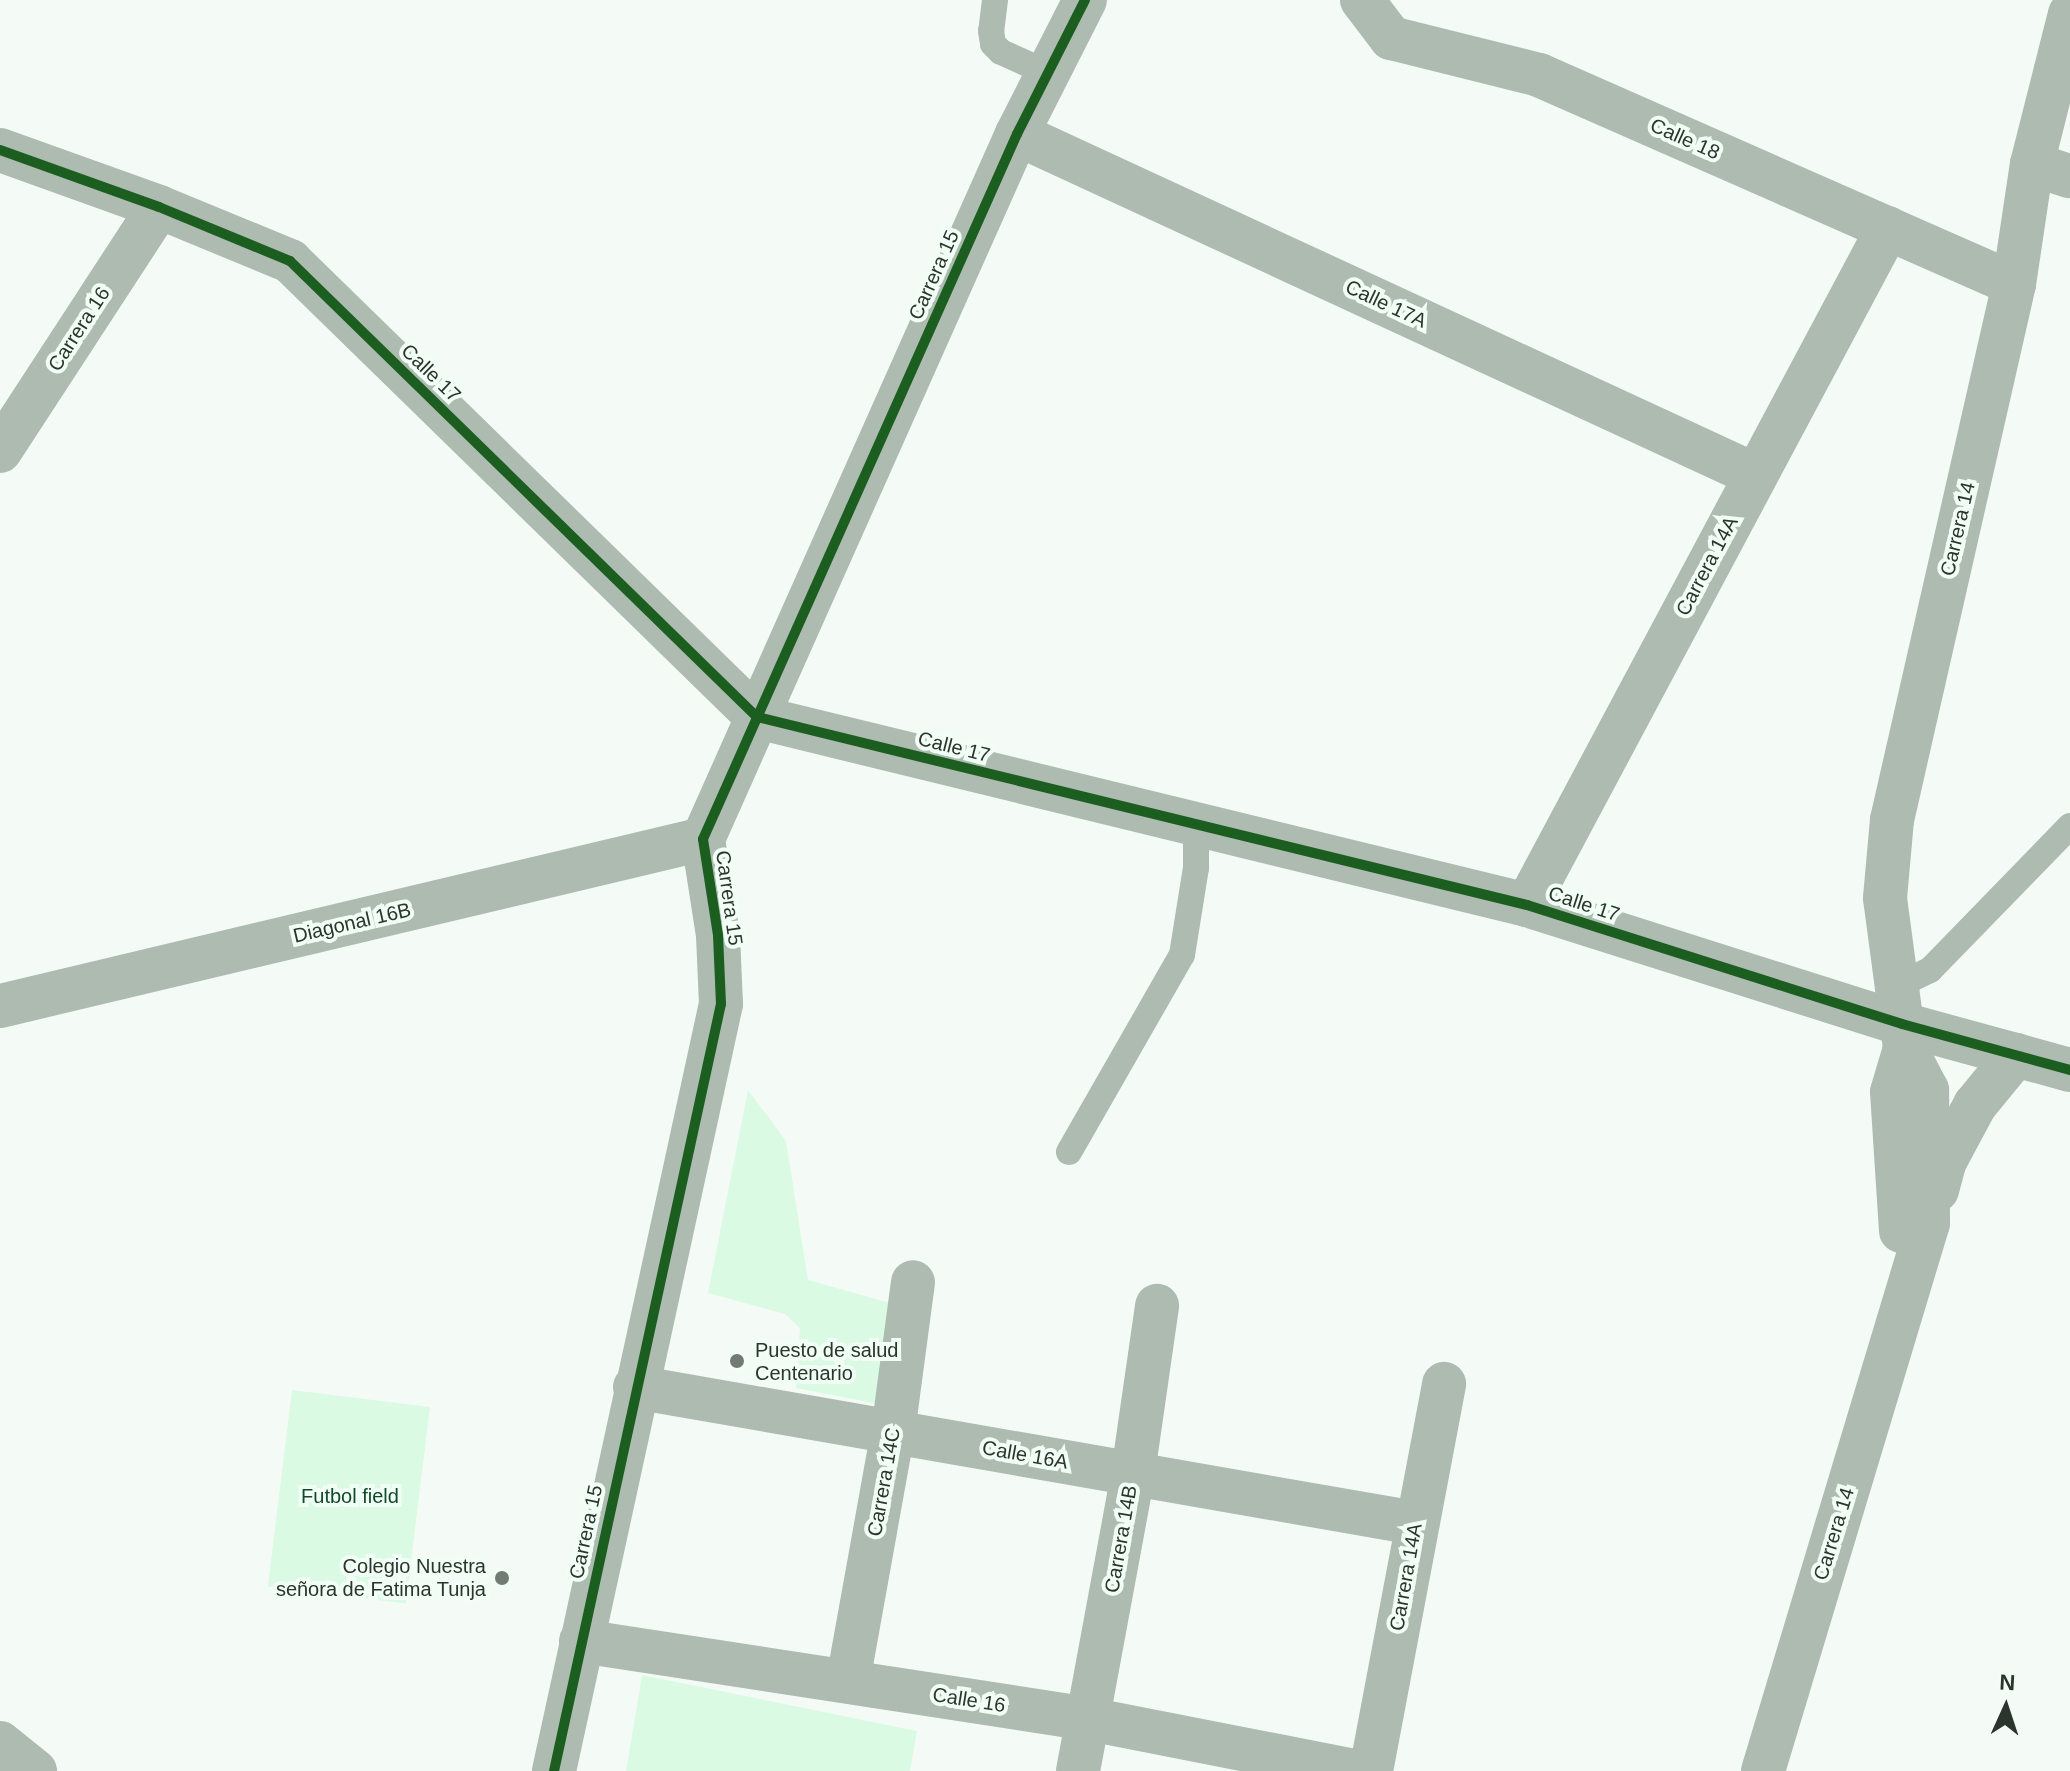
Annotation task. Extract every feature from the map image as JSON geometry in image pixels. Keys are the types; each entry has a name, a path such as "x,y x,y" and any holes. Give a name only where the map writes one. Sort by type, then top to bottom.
{"street":[{"name":"Carrera 15","path":"554,1771 635,1387 721,1004 718,935 703,839 1017,134 1085,0"},
{"name":"Calle 18","path":"1362,0 1391,38 1539,75 2014,284"},
{"name":"Carrera 14","path":"1763,1771 1928,1223 1927,1090 1901,1019 1885,898 1892,820 2014,284 2051,170 2070,14"},
{"name":"Calle 17A","path":"1017,134 1755,475"},
{"name":"Calle 17","path":"0,150 159,207 290,261 757,717 1527,905 2070,1070"},
{"name":"Carrera 16","path":"0,451 159,207"},
{"name":"Carrera 14A","path":"1527,905 1888,228"},
{"name":"Diagonal 16B","path":"0,1006 703,839"},
{"name":"Carrera 14","path":"1901,1019 1892,1092 1905,1297"},
{"path":"1928,1223 1952,1147 1975,1105 2016,1055"},
{"name":"Carrera 14C","path":"848,1681 893,1432 913,1282"},
{"name":"Carrera 14B","path":"1078,1771 1133,1473 1157,1306"},
{"name":"Carrera 14A","path":"1371,1771 1415,1523 1444,1384"},
{"name":"Calle 16A","path":"635,1387 1415,1523"},
{"name":"Calle 16","path":"581,1641 1089,1719 1355,1771"},
{"path":"0,1743 35,1771"}],"lane":[{"path":"995,0 991,31 993,44 1001,52 1048,73"},
{"path":"1069,1152 1182,955 1196,868 1196,824"},
{"path":"1901,1019 1930,970 2070,826"}],"green space":[{"path":"748,1090 786,1141 808,1280 901,1306 888,1406 796,1388 800,1328 785,1314 708,1293"},
{"name":"Futbol field","path":"292,1390 430,1407 406,1603 268,1587"},
{"path":"642,1675 917,1731 910,1771 626,1771"}],"cycle path":[{"path":"554,1771 721,1004 718,935 703,839 1017,134 1085,0"},
{"path":"0,150 159,207 290,261 757,717 1527,905 1902,1024 2070,1070"}],"place":[{"name":"Puesto de salud Centenario","path":"737,1361"},
{"name":"Colegio Nuestra señora de Fatima Tunja","path":"502,1578"}]}
